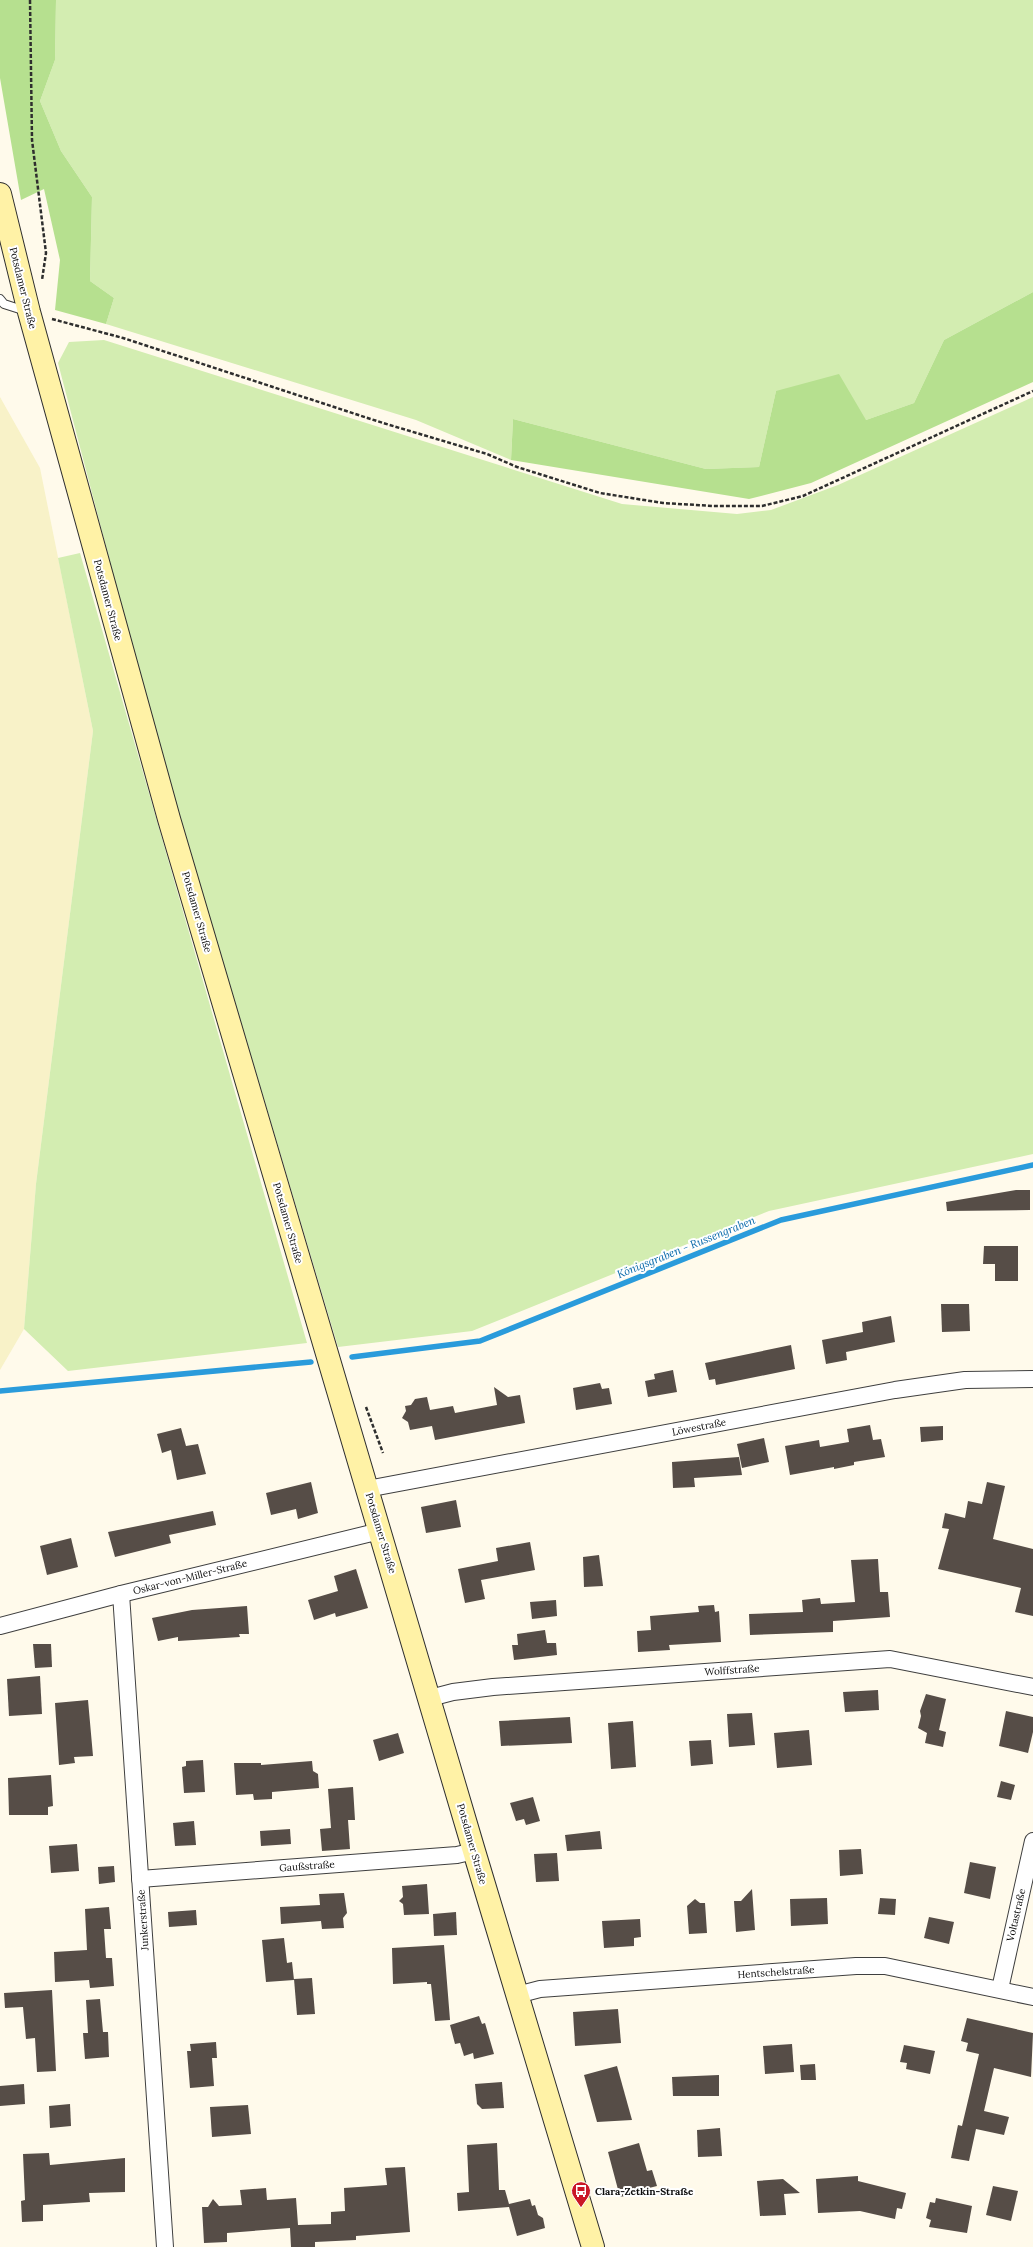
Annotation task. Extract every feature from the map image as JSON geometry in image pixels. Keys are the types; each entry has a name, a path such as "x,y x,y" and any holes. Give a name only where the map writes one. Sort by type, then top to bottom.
{"street":[{"name":"Potsdamer Straße","path":"0,194 29,312 169,819 474,1851 593,2247"},
{"name":"Löwestraße","path":"368,1489 895,1390 965,1380 1033,1379"},
{"name":"Oskar-von-Miller-Straße","path":"0,1626 121,1594 380,1531"},
{"name":"Junkerstraße","path":"121,1594 165,2247"},
{"name":"Wolffstraße","path":"430,1698 453,1692 493,1687 890,1659 1033,1687"},
{"name":"Voltastraße","path":"1000,1990 1033,1841"},
{"name":"Gaußstraße","path":"140,1879 449,1856 474,1851"},
{"name":"Hentschelstraße","path":"518,1995 540,1989 856,1966 885,1966 1033,1997"}],"lane":[{"path":"0,299 4,304 29,312"}],"path":[{"path":"30,0 32,140 46,253 44,277 40,284"},
{"path":"29,312 123,338 383,423 487,454 517,467 600,493 663,503 713,506 762,506 803,496 1033,391"},
{"path":"363,1401 383,1453"}],"shaded area":[{"path":"0,397 40,468 93,731 36,1184 24,1329 0,1370"}],"green space":[{"path":"0,0 56,0 55,60 40,101 61,151 92,197 90,281 114,298 106,324 55,310 60,260 44,189 21,200 0,78"},
{"path":"56,0 1033,0 1033,292 944,340 914,403 866,420 776,391 759,467 706,469 513,419 511,460 416,420 106,324 114,298 90,281 92,197 61,151 40,101 55,60"},
{"path":"1033,292 1033,382 811,483 749,499 511,460 513,419 706,469 759,467 776,391 839,374 866,420 914,403 944,340"},
{"path":"104,340 622,504 737,514 771,510 838,485 1033,397 1033,1154 769,1211 472,1331 338,1347 155,734 58,363 69,342"},
{"path":"80,553 307,1343 68,1371 24,1329 36,1184 93,731 58,558"}],"building":[{"path":"1016,1190 1030,1190 1030,1210 947,1211 946,1202"},
{"path":"984,1246 1018,1246 1018,1281 995,1281 995,1264 983,1264"},
{"path":"941,1304 969,1304 970,1331 942,1332"},
{"path":"891,1316 895,1342 846,1352 847,1360 826,1364 822,1340 863,1332 862,1322"},
{"path":"791,1345 795,1369 716,1385 715,1379 709,1380 705,1363"},
{"path":"673,1370 677,1392 648,1397 645,1381 655,1379 654,1374"},
{"path":"600,1383 602,1389 609,1388 612,1404 576,1410 573,1388"},
{"path":"494,1387 508,1397 520,1395 525,1423 435,1440 432,1426 410,1430 408,1422 402,1418 406,1411 405,1406 411,1405 415,1399 427,1397 430,1410 453,1406 455,1413 497,1405"},
{"path":"870,1425 873,1440 881,1439 885,1457 854,1462 854,1465 834,1469 834,1467 790,1475 785,1446 819,1440 820,1447 849,1442 847,1429"},
{"path":"943,1426 943,1440 921,1442 920,1427"},
{"path":"181,1428 186,1446 198,1444 206,1474 177,1480 171,1450 162,1453 157,1434"},
{"path":"764,1438 769,1462 742,1468 737,1444"},
{"path":"739,1457 742,1475 694,1478 695,1487 673,1488 672,1462"},
{"path":"311,1482 318,1513 298,1519 296,1509 271,1515 266,1493"},
{"path":"987,1482 1005,1486 993,1539 1033,1549 1033,1616 1015,1612 1021,1588 938,1569 949,1529 942,1528 945,1513 965,1518 968,1501 982,1504"},
{"path":"456,1500 461,1527 426,1533 421,1507"},
{"path":"213,1511 216,1525 169,1535 171,1543 115,1557 108,1532"},
{"path":"71,1538 78,1567 47,1575 40,1546"},
{"path":"530,1542 535,1570 481,1580 485,1599 465,1603 458,1569 498,1561 496,1548"},
{"path":"599,1555 603,1586 584,1587 583,1557"},
{"path":"878,1559 880,1592 888,1592 890,1617 833,1621 833,1632 750,1635 749,1614 803,1612 802,1600 820,1598 821,1604 855,1602 851,1560"},
{"path":"356,1569 368,1608 336,1617 335,1613 314,1620 308,1600 338,1591 334,1576"},
{"path":"556,1600 557,1616 532,1619 530,1602"},
{"path":"714,1605 715,1612 719,1611 721,1642 669,1645 670,1650 638,1652 637,1631 651,1630 650,1616 699,1612 698,1606"},
{"path":"247,1606 249,1634 239,1634 240,1637 178,1641 178,1637 158,1641 152,1618 192,1610"},
{"path":"545,1630 547,1643 556,1643 557,1655 514,1660 512,1645 518,1645 517,1634"},
{"path":"33,1644 51,1644 52,1667 35,1668"},
{"path":"40,1676 42,1714 9,1716 7,1679"},
{"path":"878,1690 879,1710 845,1712 843,1692"},
{"path":"926,1694 946,1699 939,1730 946,1732 943,1747 925,1743 927,1733 918,1728 921,1716 920,1711"},
{"path":"88,1700 93,1756 74,1757 75,1763 59,1765 55,1703"},
{"path":"1006,1711 1033,1717 1033,1732 1028,1753 999,1746"},
{"path":"752,1713 755,1745 729,1747 727,1714"},
{"path":"570,1717 572,1743 501,1746 499,1721"},
{"path":"633,1721 636,1767 611,1769 608,1723"},
{"path":"809,1730 812,1765 777,1768 774,1733"},
{"path":"398,1733 404,1753 379,1761 373,1740"},
{"path":"711,1740 713,1764 691,1766 689,1741"},
{"path":"203,1760 205,1792 184,1793 182,1767 186,1766 186,1761"},
{"path":"312,1761 313,1771 318,1774 319,1788 272,1792 272,1799 254,1800 253,1794 236,1795 234,1763 261,1763 261,1765"},
{"path":"51,1775 53,1806 48,1807 48,1815 9,1815 8,1778"},
{"path":"1001,1781 1015,1785 1011,1800 997,1797"},
{"path":"353,1787 355,1820 348,1820 350,1849 322,1851 320,1829 331,1828 328,1789"},
{"path":"533,1797 540,1821 526,1825 524,1819 516,1821 510,1803"},
{"path":"194,1821 196,1845 175,1846 173,1823"},
{"path":"290,1829 291,1844 261,1846 260,1831"},
{"path":"600,1831 602,1849 567,1851 565,1835"},
{"path":"77,1844 79,1871 51,1873 49,1846"},
{"path":"861,1849 863,1874 840,1876 839,1850"},
{"path":"557,1853 559,1881 536,1882 534,1854"},
{"path":"970,1862 996,1867 990,1899 964,1893"},
{"path":"114,1866 115,1882 99,1884 98,1867"},
{"path":"427,1884 429,1914 404,1915 403,1904 399,1901 403,1897 402,1886"},
{"path":"752,1889 755,1930 736,1932 734,1901 741,1901"},
{"path":"344,1893 347,1913 343,1918 344,1928 322,1929 321,1921 281,1924 280,1907 320,1905 319,1894"},
{"path":"827,1898 828,1924 791,1926 790,1899"},
{"path":"880,1898 896,1899 895,1915 878,1914"},
{"path":"695,1899 700,1903 705,1903 707,1933 689,1934 687,1906"},
{"path":"109,1907 111,1929 104,1929 106,1958 112,1958 114,1986 90,1988 89,1980 55,1982 54,1952 87,1950 85,1909"},
{"path":"196,1910 197,1925 169,1927 168,1912"},
{"path":"456,1912 457,1935 434,1936 433,1914"},
{"path":"929,1917 954,1922 949,1944 924,1938"},
{"path":"640,1919 641,1937 634,1938 634,1946 604,1948 602,1921"},
{"path":"284,1938 287,1963 292,1962 294,1980 266,1982 262,1940"},
{"path":"444,1945 450,2020 435,2021 431,1984 427,1984 427,1982 393,1984 392,1948"},
{"path":"312,1978 315,2014 297,2015 294,1979"},
{"path":"52,1990 56,2071 37,2072 35,2038 26,2039 23,2007 5,2008 4,1993"},
{"path":"100,1999 103,2032 108,2032 109,2057 85,2059 83,2033 88,2033 86,2000"},
{"path":"618,2009 621,2043 575,2046 573,2012"},
{"path":"479,2016 482,2024 485,2023 494,2054 474,2059 473,2053 464,2056 460,2043 455,2044 450,2025"},
{"path":"967,2018 1033,2033 1031,2077 994,2068 984,2111 1009,2117 1004,2135 976,2129 969,2161 951,2158 958,2125 962,2126 979,2054 966,2051 968,2043 961,2041"},
{"path":"216,2042 217,2058 212,2058 214,2086 190,2088 187,2051 191,2051 190,2044"},
{"path":"792,2044 794,2072 765,2074 763,2046"},
{"path":"904,2045 935,2051 930,2074 906,2069 907,2063 900,2062"},
{"path":"815,2064 816,2080 801,2080 800,2065"},
{"path":"617,2066 632,2120 597,2122 584,2075"},
{"path":"719,2075 719,2096 673,2096 672,2077"},
{"path":"502,2082 504,2108 482,2109 477,2104 475,2084"},
{"path":"24,2084 25,2104 0,2106 0,2086"},
{"path":"70,2104 71,2126 50,2128 49,2106"},
{"path":"248,2105 251,2134 212,2137 210,2107"},
{"path":"720,2128 722,2156 698,2157 697,2130"},
{"path":"497,2143 499,2190 505,2190 509,2204 530,2199 532,2206 535,2205 538,2215 543,2218 545,2228 517,2236 509,2207 458,2211 457,2193 469,2192 467,2145"},
{"path":"639,2143 647,2171 652,2170 657,2186 649,2188 645,2195 640,2193 620,2197 608,2152"},
{"path":"49,2153 50,2165 125,2158 125,2192 89,2193 90,2202 43,2205 43,2221 22,2222 21,2201 25,2200 23,2154"},
{"path":"405,2167 410,2232 356,2236 356,2240 315,2242 315,2247 291,2247 290,2228 227,2233 227,2242 204,2243 202,2207 208,2207 213,2199 219,2206 242,2205 240,2190 266,2188 267,2200 296,2198 298,2225 331,2224 331,2212 345,2211 344,2188 387,2185 385,2168"},
{"path":"858,2176 858,2181 906,2193 902,2209 897,2208 895,2219 860,2211 818,2213 816,2179"},
{"path":"783,2179 800,2193 784,2194 786,2215 760,2216 757,2181"},
{"path":"993,2186 1018,2191 1011,2221 986,2215"},
{"path":"936,2198 972,2206 967,2233 929,2227 931,2220 926,2218 930,2202 935,2203"}],"waterway":[{"name":"Königsgraben - Russengraben","path":"352,1357 480,1341 781,1220 1033,1165"},
{"path":"0,1391 311,1362"}],"place":[{"name":"Clara-Zetkin-Straße","path":"581,2208"}]}
